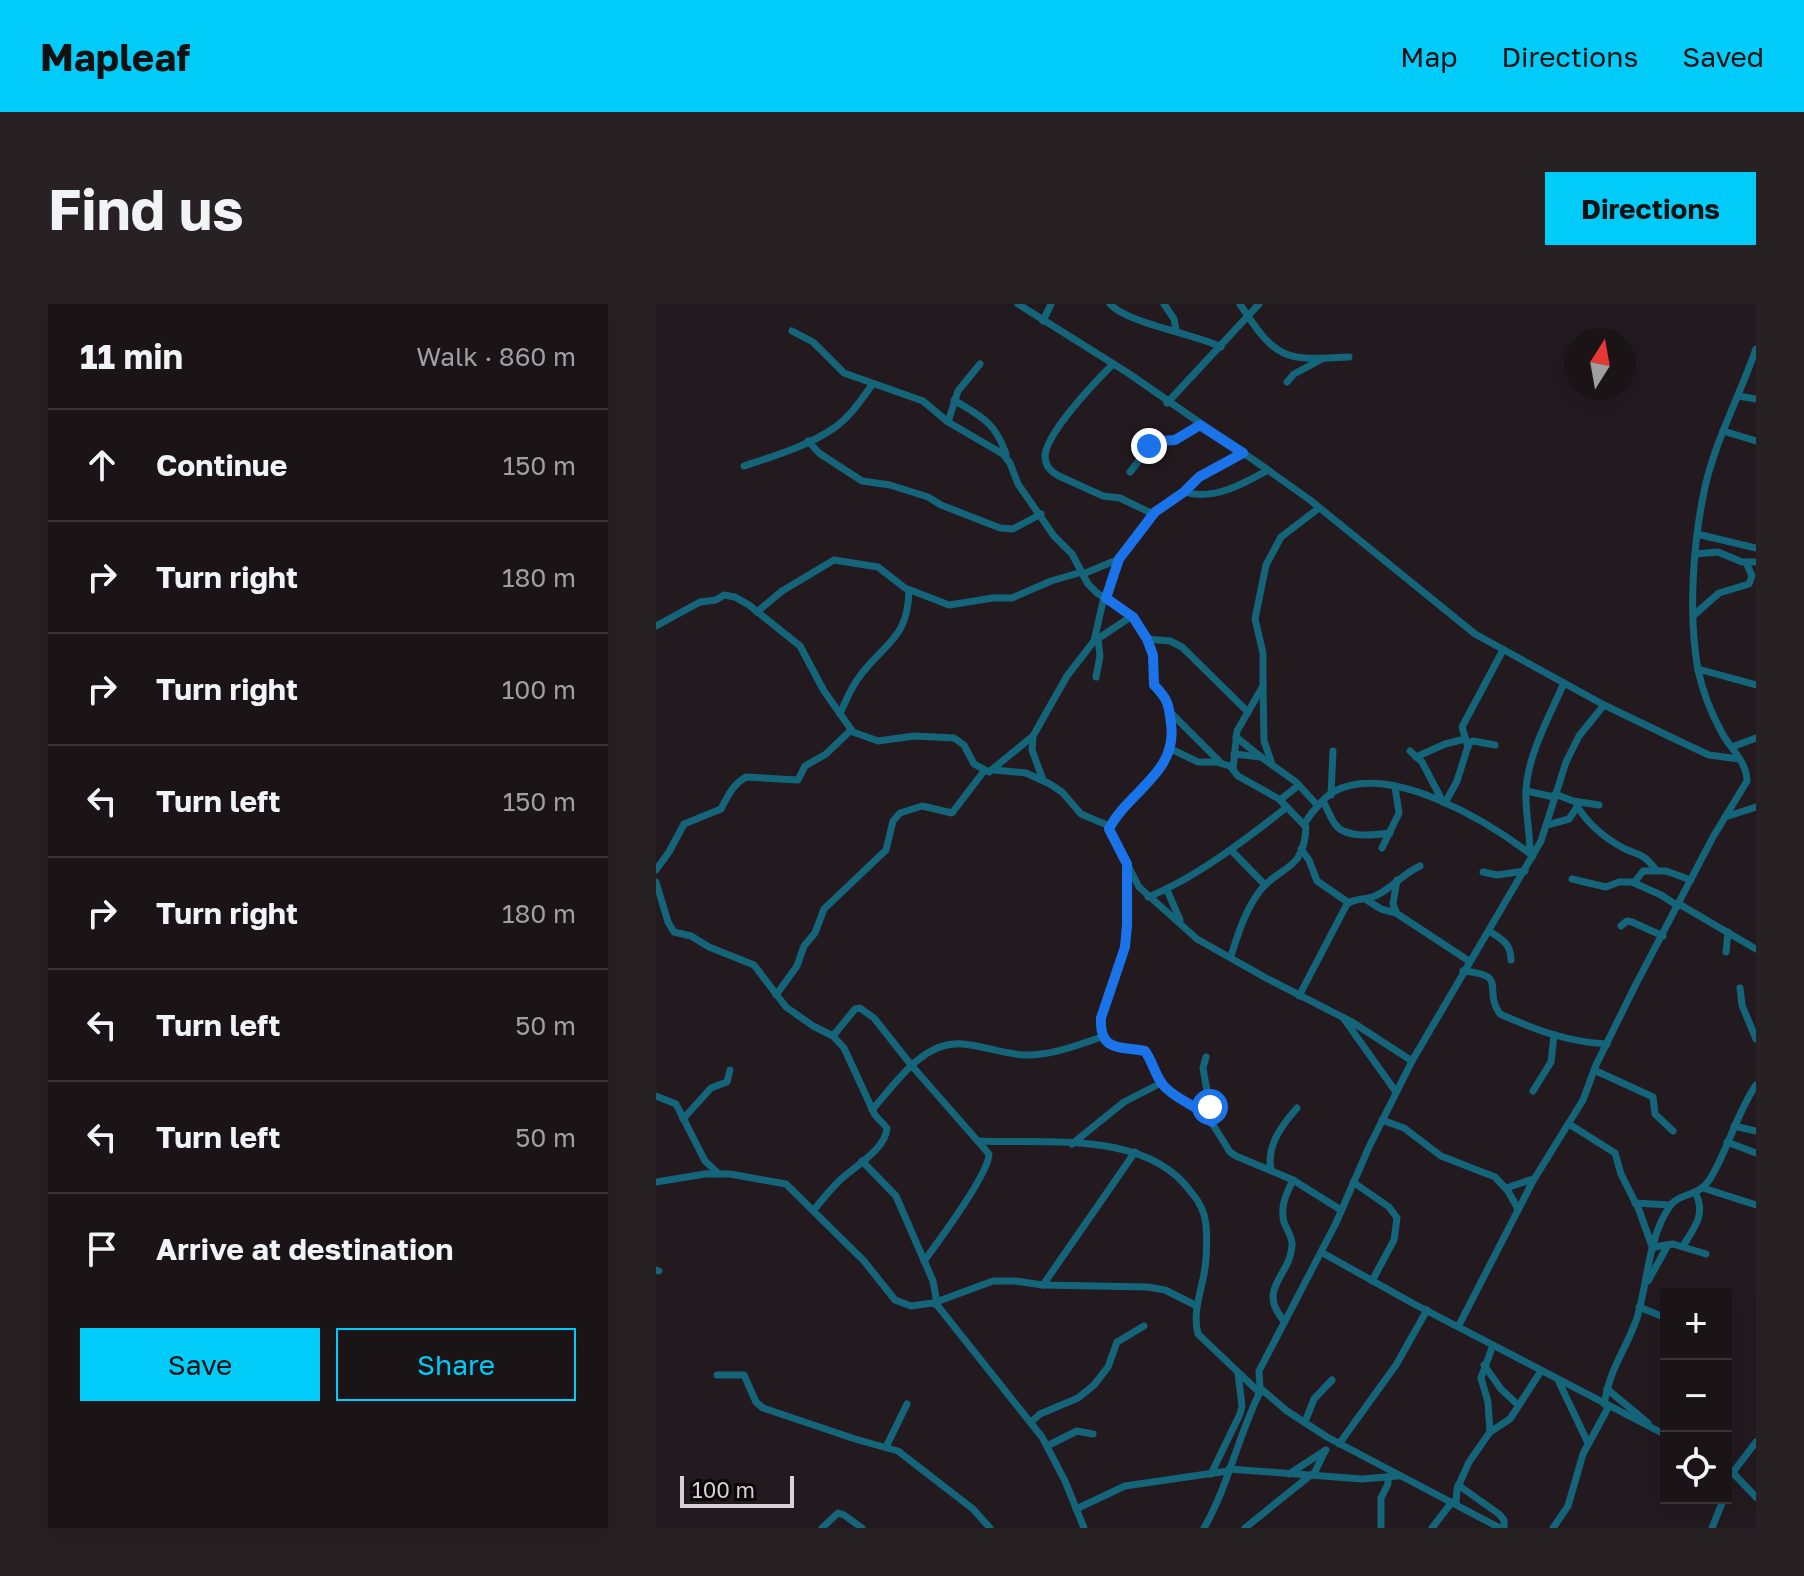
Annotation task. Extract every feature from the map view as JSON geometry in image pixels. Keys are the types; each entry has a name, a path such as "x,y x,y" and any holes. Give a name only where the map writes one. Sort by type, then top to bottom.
{"street":[{"path":"1018,304 1113,364 1268,470 1475,634 1604,705 1709,755 1739,759"},
{"path":"1043,321 1051,304"},
{"path":"1110,304 1124,315 1221,347"},
{"path":"1164,304 1174,319 1176,330"},
{"path":"1240,304 1264,338 1286,355 1349,357"},
{"path":"1167,403 1259,304"},
{"path":"792,331 813,342 844,373 872,385 915,397 948,422 998,449 1007,459"},
{"path":"1459,1325 1535,1178 1583,1100 1594,1070 1691,880 1747,781 1739,759 1708,706 1698,669 1694,615 1695,554 1705,486 1756,349"},
{"path":"1287,382 1294,374 1324,358"},
{"path":"948,422 958,391 980,364"},
{"path":"1113,364 1075,405 1055,434 1045,459 1052,472 1059,476 1103,496 1120,498 1153,514"},
{"path":"744,466 835,428 855,409 872,385"},
{"path":"1738,396 1756,399"},
{"path":"954,400 990,424 998,434 1018,484 1054,536 1072,554 1088,584 1132,616 1153,655 1154,685 1167,699 1170,712 1171,749 1152,777 1116,816 1109,829"},
{"path":"1130,472 1152,444 1175,440 1200,425"},
{"path":"1723,431 1756,441"},
{"path":"808,441 819,453 862,481 890,485 928,497 1000,528 1013,529 1041,514"},
{"path":"1096,677 1100,656 1096,640 1105,598 1119,559 1153,514 1199,477 1243,453"},
{"path":"1184,492 1202,495 1216,493 1268,470"},
{"path":"1272,764 1265,747 1263,653 1255,619 1266,565 1281,537 1319,508"},
{"path":"1697,534 1756,548"},
{"path":"1695,554 1718,552 1725,557 1756,562"},
{"path":"757,612 782,591 834,560 878,567 909,590 949,605 993,598 1004,600 1119,559"},
{"path":"1694,615 1719,593 1749,584 1752,572 1746,562"},
{"path":"840,714 858,678 900,632 909,612 909,590"},
{"path":"656,626 700,602 727,595 743,601 800,646 815,676 851,730 878,741 926,736 959,739 974,764 984,771 1026,773 1043,780 1062,792 1081,814 1103,823 1109,829 1148,897 1181,922 1197,939 1342,1017 1412,1061"},
{"path":"994,770 1033,736 1067,676 1096,640 1132,616"},
{"path":"1147,639 1170,641 1182,647 1248,712"},
{"path":"1444,802 1453,792 1466,743 1462,727 1503,650"},
{"path":"1698,669 1756,685"},
{"path":"1532,855 1526,791 1539,744 1564,683"},
{"path":"1233,769 1236,737 1263,685"},
{"path":"1204,1528 1217,1506 1261,1391 1259,1371 1300,1297 1412,1061 1525,871 1547,825 1566,762 1579,736 1604,705"},
{"path":"1170,712 1221,763 1280,800 1304,824 1306,832 1295,863 1265,885 1248,910 1231,956"},
{"path":"656,870 684,824 721,809 729,792 741,779 798,780 805,766 826,754 851,730"},
{"path":"1033,736 1032,750 1043,780"},
{"path":"1236,737 1320,803 1344,831 1366,835 1390,833"},
{"path":"1732,747 1756,738"},
{"path":"1444,802 1413,754 1445,744 1473,741 1495,745"},
{"path":"1171,749 1198,762 1221,763"},
{"path":"1331,795 1333,751"},
{"path":"1234,754 1261,757"},
{"path":"776,995 797,966 804,946 814,936 824,909 886,850 893,821 900,813 922,806 952,813 984,771"},
{"path":"1747,781 1756,785"},
{"path":"1280,800 1299,785"},
{"path":"1304,824 1320,803 1352,786 1395,787 1444,802 1483,821 1532,855"},
{"path":"1382,848 1399,813 1395,787"},
{"path":"1526,791 1555,795 1578,804 1599,805"},
{"path":"1547,825 1569,819 1578,804"},
{"path":"1578,804 1583,816 1599,831 1624,848 1642,854 1656,870"},
{"path":"1148,897 1167,890 1231,850 1287,807"},
{"path":"1725,817 1755,810"},
{"path":"1301,849 1317,881 1349,903"},
{"path":"1231,850 1265,885"},
{"path":"1127,864 1125,947 1101,1018 1102,1037 1110,1045 1145,1051 1161,1083 1178,1098 1202,1111 1230,1152 1293,1180 1341,1210"},
{"path":"1299,996 1349,903 1381,893 1420,866"},
{"path":"1634,883 1643,871 1656,870 1691,880"},
{"path":"1483,872 1497,875 1525,871"},
{"path":"1572,879 1599,886 1634,883 1756,949"},
{"path":"1396,913 1393,904 1397,880"},
{"path":"656,882 674,932 696,938 709,947 754,965 786,1007 833,1036 844,1048 872,1110 887,1128 887,1133 813,1211"},
{"path":"1167,890 1181,922"},
{"path":"1365,899 1381,909 1396,913 1469,961"},
{"path":"1621,926 1627,921 1632,922 1663,936"},
{"path":"1489,931 1507,944 1511,960"},
{"path":"1726,952 1728,932"},
{"path":"1463,971 1490,978 1500,1014 1578,1043 1607,1044"},
{"path":"1740,988 1742,1005 1756,1039"},
{"path":"833,1036 855,1009 860,1008 882,1027 989,1154 987,1165 951,1225 924,1261"},
{"path":"1342,1017 1396,1092"},
{"path":"1533,1091 1551,1062 1554,1035"},
{"path":"872,1110 912,1066 936,1048 948,1044 1039,1055 1102,1037"},
{"path":"1206,1057 1203,1068 1212,1122"},
{"path":"683,1119 708,1090 727,1082 730,1070"},
{"path":"1594,1070 1653,1097 1655,1114 1673,1131"},
{"path":"1072,1144 1124,1102 1161,1083"},
{"path":"1683,1246 1699,1220 1700,1191 1756,1085"},
{"path":"656,1096 673,1101 705,1161 719,1174"},
{"path":"1271,1170 1270,1149 1297,1108"},
{"path":"1382,1120 1404,1128 1458,1165 1487,1173 1506,1188 1518,1209"},
{"path":"1569,1124 1615,1153 1653,1248"},
{"path":"1734,1126 1756,1131"},
{"path":"979,1141 1072,1144 1135,1152 1158,1162 1183,1181 1206,1219 1205,1268 1196,1326 1201,1339 1268,1397 1305,1422 1399,1476 1502,1528 1504,1520 1499,1514 1458,1485"},
{"path":"1727,1142 1756,1153"},
{"path":"1043,1285 1135,1152"},
{"path":"862,1161 893,1191 935,1288 937,1304 1047,1446 1085,1527"},
{"path":"656,1182 719,1174 786,1184 864,1261 895,1300 911,1306 937,1304 993,1281 1147,1287 1165,1290 1197,1306"},
{"path":"1506,1188 1535,1178"},
{"path":"1284,1321 1273,1304 1273,1294 1274,1285 1292,1249 1292,1238 1282,1209 1293,1180"},
{"path":"1353,1182 1389,1207 1397,1218 1394,1240 1372,1281"},
{"path":"1557,1526 1568,1506 1578,1468 1606,1405 1611,1372 1633,1328 1653,1248 1670,1205 1675,1200 1700,1191 1756,1205"},
{"path":"1635,1203 1670,1205"},
{"path":"1645,1284 1655,1272 1668,1245"},
{"path":"1653,1248 1683,1246 1706,1254"},
{"path":"1321,1252 1660,1432"},
{"path":"921,1304 935,1288"},
{"path":"1639,1307 1660,1316"},
{"path":"1289,1474 1337,1442 1396,1365 1427,1310"},
{"path":"1031,1422 1040,1414 1078,1398 1094,1385 1108,1367 1117,1342 1144,1326"},
{"path":"1490,1432 1488,1402 1481,1378 1493,1345"},
{"path":"1484,1365 1501,1389 1518,1405"},
{"path":"1432,1528 1454,1503 1458,1485 1469,1462 1490,1432 1510,1419 1541,1371"},
{"path":"1211,1474 1240,1414 1238,1373"},
{"path":"717,1375 744,1375 756,1402 763,1408 898,1451 973,1509 990,1528"},
{"path":"1305,1422 1314,1399 1332,1380"},
{"path":"1558,1380 1589,1443"},
{"path":"1607,1389 1643,1417 1650,1427"},
{"path":"886,1447 907,1404"},
{"path":"1047,1446 1075,1432 1093,1434"},
{"path":"1732,1472 1756,1442"},
{"path":"1245,1528 1313,1474 1326,1450"},
{"path":"1076,1509 1125,1486 1229,1470 1362,1479 1399,1476"},
{"path":"1381,1528 1381,1498 1387,1488 1388,1477"},
{"path":"1732,1478 1756,1497"},
{"path":"1712,1528 1722,1504"},
{"path":"822,1528 838,1513 862,1528"}],"route":[{"path":"1149,446 1159,441 1175,440 1200,425 1243,453 1199,477 1184,492 1155,512 1119,559 1106,598 1133,617 1152,648 1152,676 1154,685 1167,699 1172,741 1164,761 1135,799 1116,816 1109,829 1127,864 1127,925 1125,947 1101,1018 1101,1028 1102,1037 1110,1045 1145,1051 1163,1085 1178,1098 1202,1111 1212,1122 1210,1107"}]}
